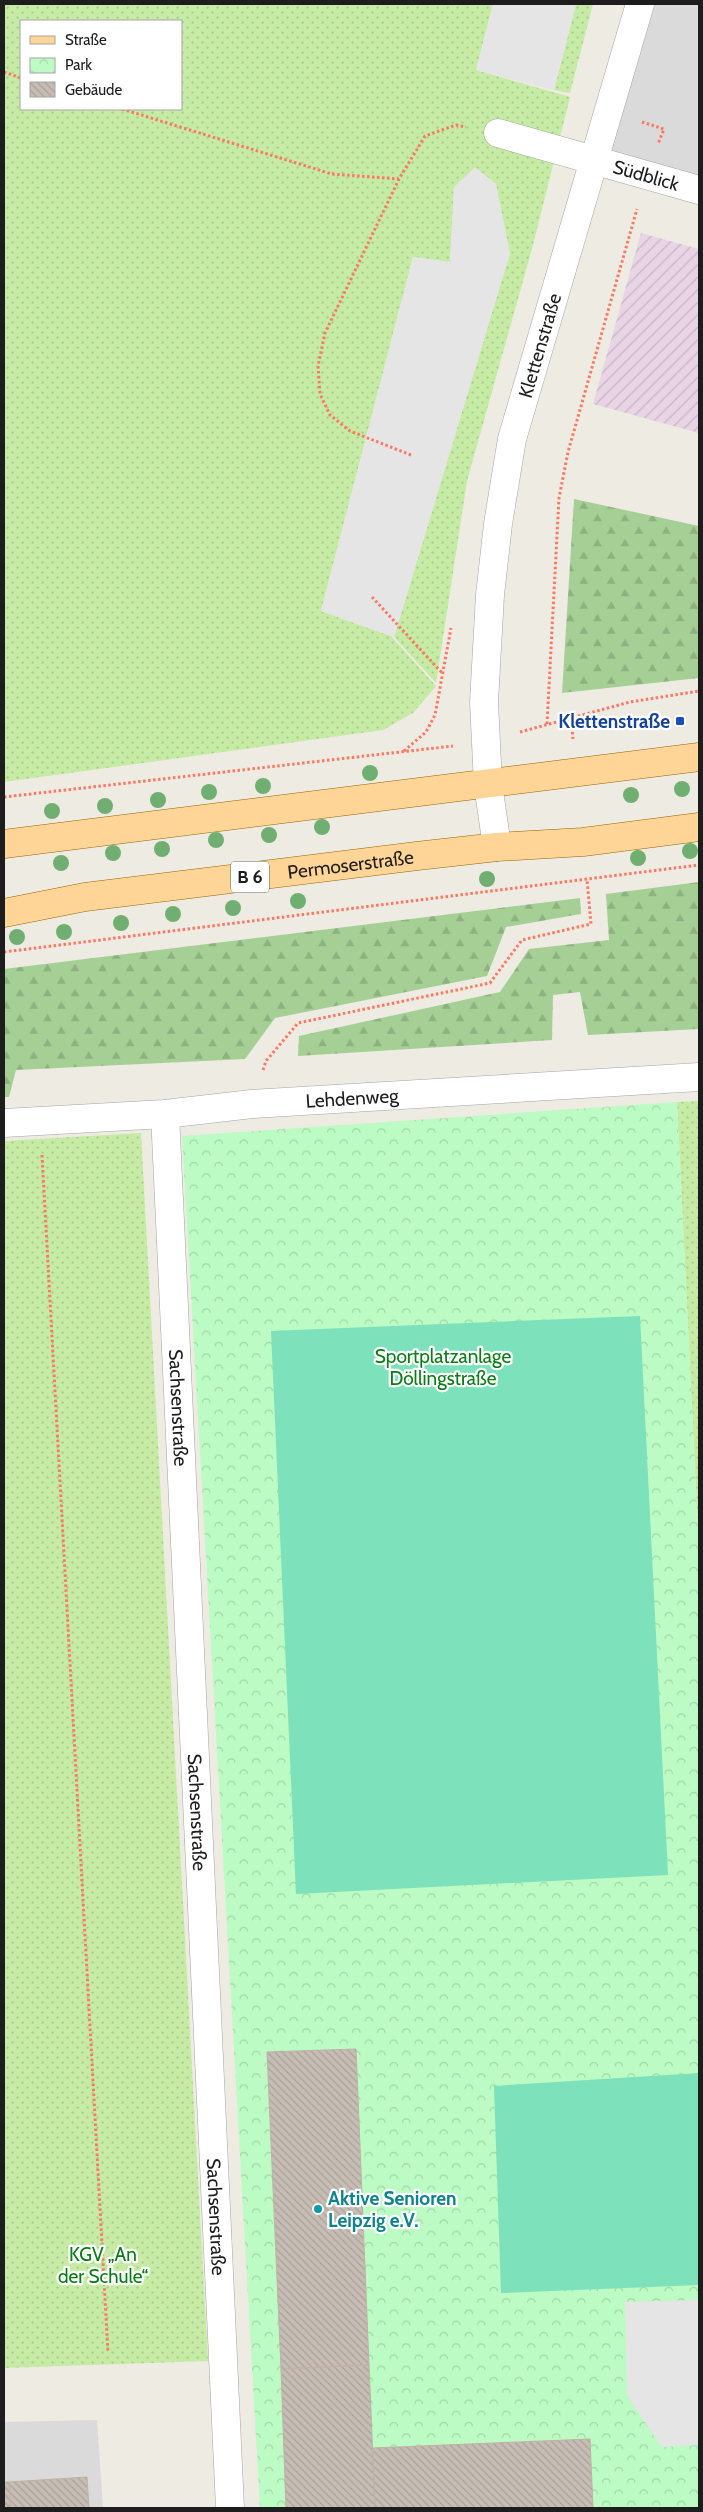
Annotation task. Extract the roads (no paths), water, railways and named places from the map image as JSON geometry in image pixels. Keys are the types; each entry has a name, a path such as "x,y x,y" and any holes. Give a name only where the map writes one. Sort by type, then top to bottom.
{"main road":[{"path":"4,844 699,756"},
{"name":"Permoserstraße","path":"4,914 85,897 497,847 583,842 699,827"}],"street":[{"name":"Klettenstraße","path":"497,847 488,784 484,702 490,595 498,524 512,439 593,158 640,4"},
{"name":"Südblick","path":"498,133 593,158 699,190"},
{"name":"Lehdenweg","path":"4,1124 165,1114 252,1104 699,1077"},
{"name":"Sachsenstraße","path":"165,1114 230,2508"}],"place":[{"name":"Klettenstraße","path":"680,721"},
{"name":"Aktive Senioren Leipzig e.V.","path":"318,2209"}],"park label":[{"name":"Sportplatzanlage Döllingstraße","path":"443,1367"},
{"name":"KGV „An der Schule“","path":"103,2265"}]}
